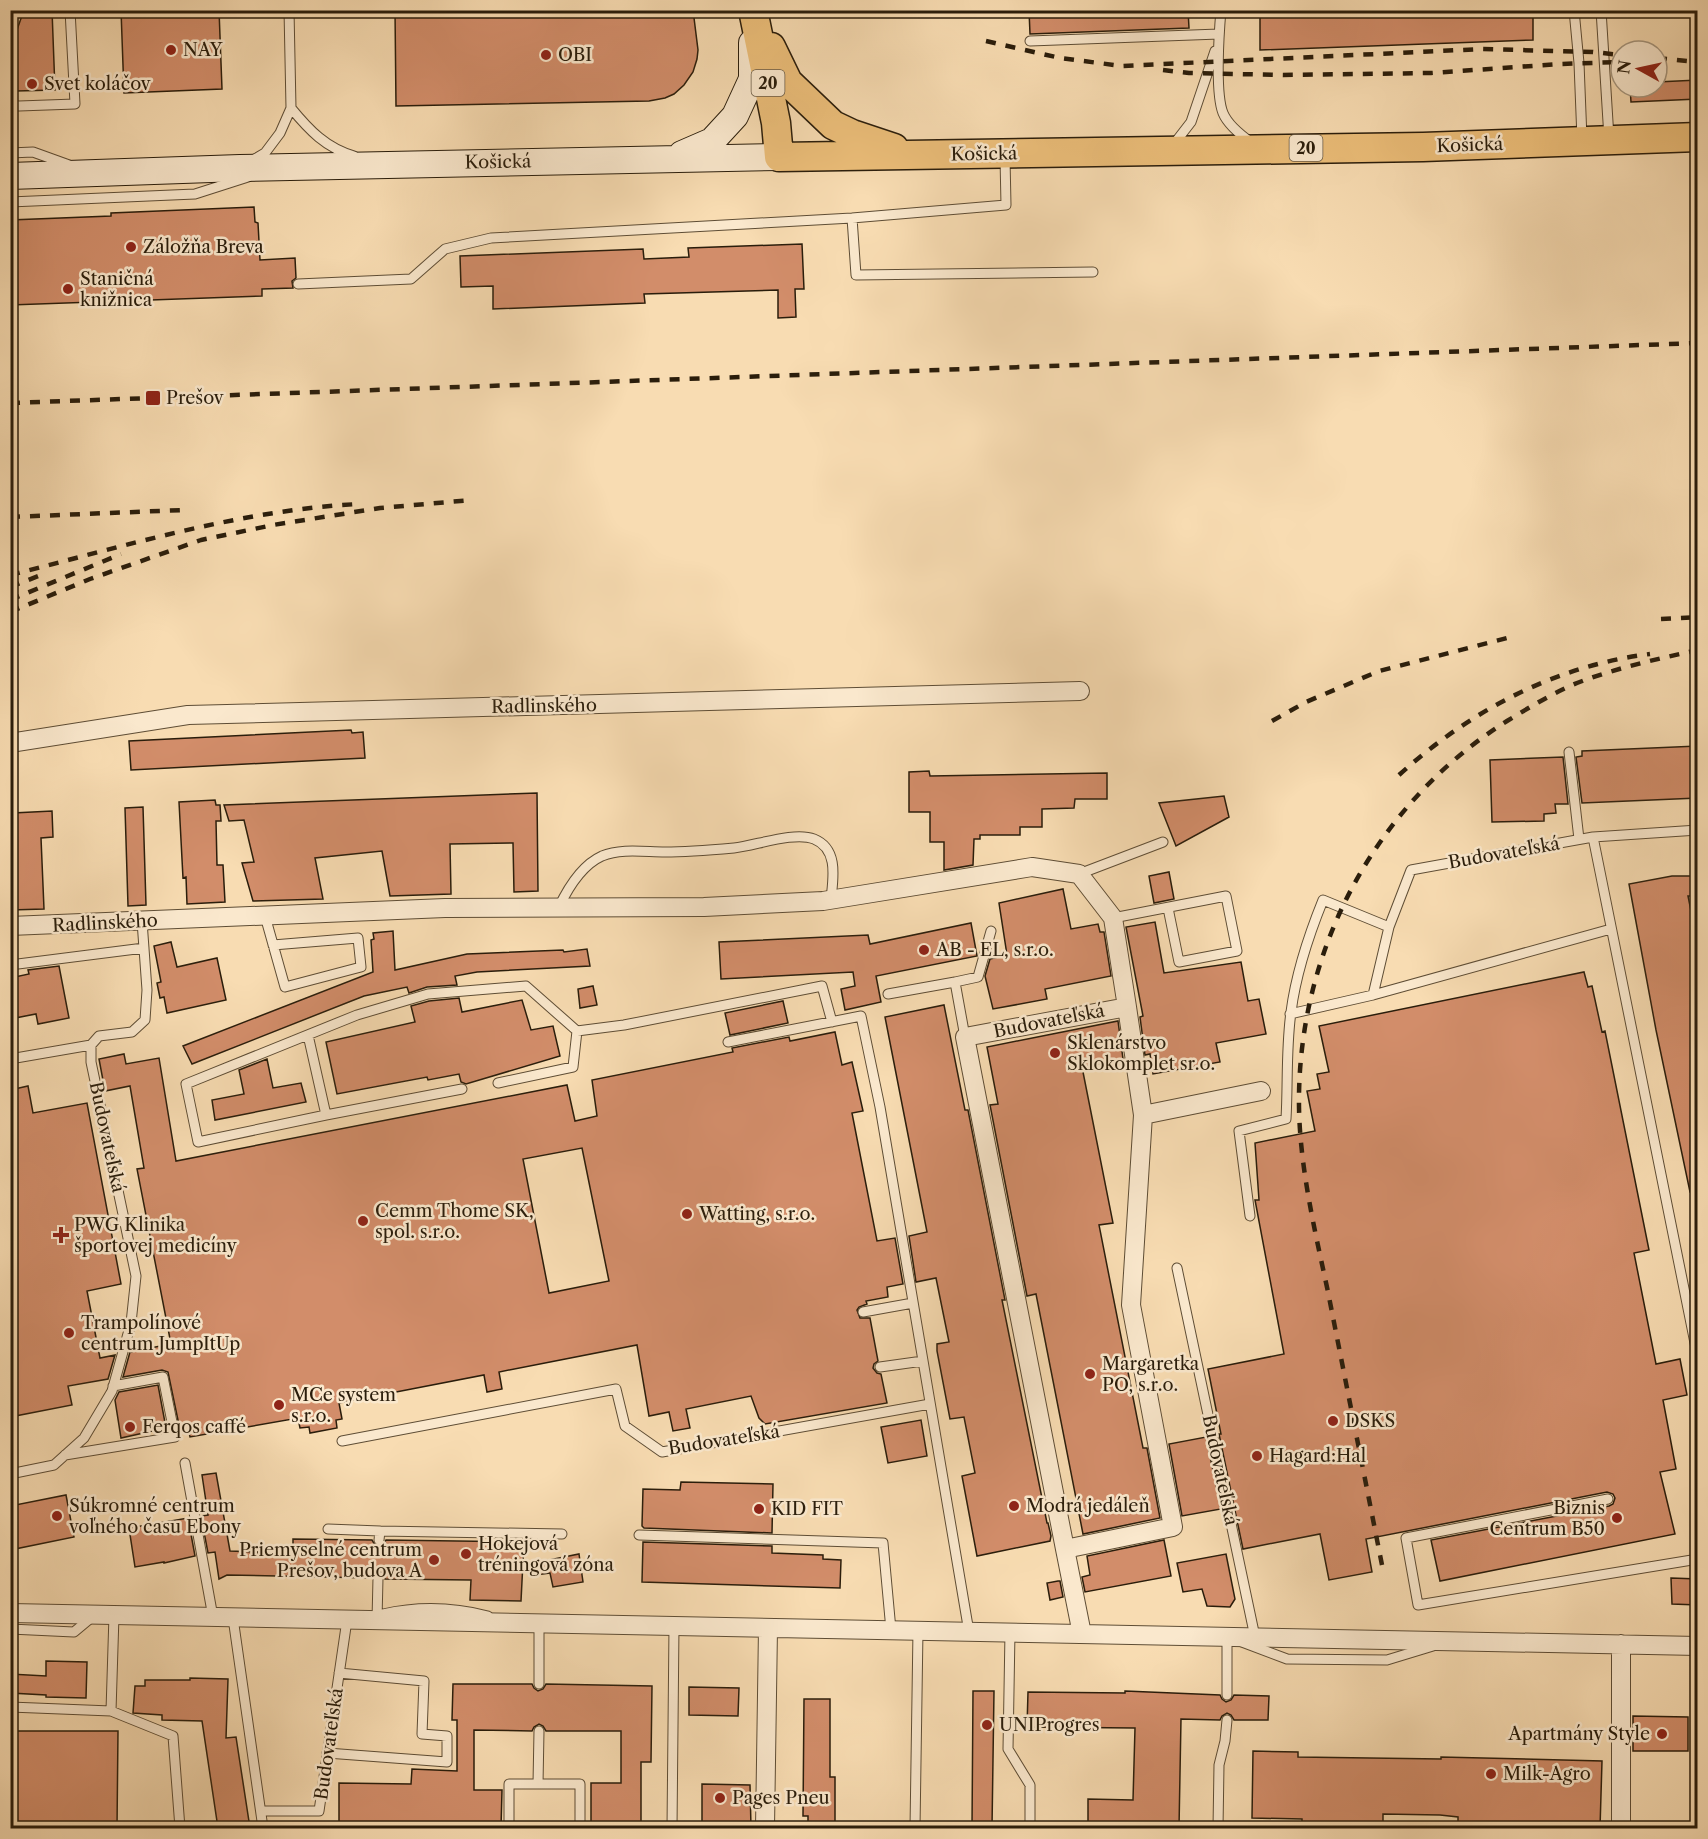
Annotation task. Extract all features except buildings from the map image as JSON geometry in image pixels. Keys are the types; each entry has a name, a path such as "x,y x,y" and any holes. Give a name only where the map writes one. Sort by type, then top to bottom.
{"main road":[{"path":"753,10 788,82 833,125 913,155"},
{"name":"20","path":"753,10 776,123 779,157"},
{"name":"Košická","path":"779,157 1422,147 1698,137"}],"street":[{"path":"670,159 712,141 735,116 752,79 753,10"},
{"name":"Košická","path":"10,176 240,168 779,157"},
{"name":"Radlinského","path":"10,743 188,715 1080,691"},
{"name":"Radlinského","path":"10,926 445,908 704,907 831,899 1032,867 1079,874"},
{"path":"1079,874 1113,918 1127,1007"},
{"name":"Budovateľská","path":"965,1037 1127,1007 1143,1114 1131,1305 1173,1527 1065,1549"},
{"path":"965,1037 1082,1634"},
{"path":"1143,1114 1261,1091"},
{"path":"10,1613 352,1620 377,1618 519,1623 1698,1646"},
{"path":"765,1828 768,1628"},
{"path":"1621,1828 1622,1644"}],"lane":[{"path":"10,105 75,104 70,10"},
{"name":"Košická","path":"240,168 265,153 280,133 291,108 289,10"},
{"path":"1221,10 1219,86 1223,113 1239,134 1260,149"},
{"path":"1574,10 1579,63 1596,141"},
{"path":"1596,141 1601,10"},
{"path":"1030,41 1219,34"},
{"path":"1169,151 1191,122 1213,62 1219,34"},
{"name":"Košická","path":"291,108 311,132 324,143 345,154 385,165"},
{"path":"10,153 33,152 88,173"},
{"path":"298,284 411,279 445,249 491,238 852,218 1006,205 1005,153"},
{"path":"10,202 195,194 281,167"},
{"path":"852,218 856,275 1093,272"},
{"path":"1569,752 1579,839"},
{"name":"Budovateľská","path":"1372,995 1389,927 1411,870 1593,837 1698,830"},
{"path":"559,908 566,892 587,867 600,857 616,852 735,848 797,837 814,839 824,846 834,863 831,899"},
{"path":"1593,837 1698,1359"},
{"path":"1079,874 1163,842"},
{"path":"1113,918 1226,896 1237,951 1179,962 1168,908"},
{"path":"1250,1216 1239,1131 1286,1119 1290,1014 1298,972 1323,900 1389,927"},
{"path":"265,916 273,945 285,987 361,967 358,938 273,945"},
{"path":"10,1059 91,1045 99,1036 132,1032 145,1020 147,990 142,921"},
{"path":"1290,1014 1372,995 1611,929"},
{"path":"888,994 978,977 991,931"},
{"path":"10,965 144,948"},
{"path":"955,982 965,1037"},
{"path":"462,1089 198,1143 186,1084 357,1015 428,994 526,986 577,1032"},
{"path":"577,1032 822,986 832,1022"},
{"path":"728,1042 861,1016 880,1107 969,1632"},
{"path":"498,1083 573,1067 577,1032"},
{"path":"308,1035 326,1115"},
{"name":"Budovateľská","path":"10,1474 54,1465 84,1438 113,1386 131,1323 136,1276 91,1062 91,1045"},
{"name":"Budovateľská","path":"1177,1268 1255,1637"},
{"path":"862,1312 913,1303"},
{"path":"880,1367 923,1361"},
{"path":"64,1455 175,1437 163,1377 113,1386"},
{"name":"Budovateľská","path":"342,1441 616,1389 625,1426 662,1452 930,1404"},
{"path":"185,1462 213,1617"},
{"path":"1608,1499 1406,1538 1418,1605 1698,1559"},
{"path":"328,1529 380,1535 562,1534"},
{"path":"639,1535 883,1543 891,1630"},
{"path":"377,1618 378,1578"},
{"path":"10,1629 74,1632 105,1615 111,1710"},
{"path":"233,1617 263,1828"},
{"name":"Budovateľská","path":"261,1811 319,1811 339,1673 352,1620"},
{"path":"539,1623 539,1684"},
{"path":"672,1828 674,1626"},
{"path":"915,1828 918,1630"},
{"path":"1010,1632 1008,1749 1030,1785 1030,1828"},
{"path":"1227,1695 1227,1636 1287,1659 1387,1660 1448,1641"},
{"path":"327,1753 447,1762 447,1736 422,1734 424,1681 339,1673"},
{"path":"10,1707 111,1710 173,1736 180,1828"},
{"path":"1218,1828 1219,1765 1227,1720"},
{"path":"538,1784 539,1731"},
{"path":"509,1828 509,1784 580,1784 580,1828"}],"railway":[{"path":"986,41 1060,58 1122,66 1482,49 1609,54"},
{"path":"1669,59 1698,62"},
{"path":"1163,70 1189,73 1283,75 1431,73 1609,62"},
{"path":"10,403 1698,343"},
{"path":"10,612 90,579 201,540 273,525 380,508 472,500"},
{"path":"10,575 227,521 359,504"},
{"path":"10,517 183,510"},
{"path":"10,600 121,554"},
{"path":"10,587 41,575"},
{"path":"1661,619 1698,617"},
{"path":"1272,721 1306,702 1379,671 1507,638"},
{"path":"1382,1565 1309,1200 1300,1130 1302,1049 1312,993 1329,938 1353,887 1383,838 1419,794 1460,755 1507,721 1568,687 1622,668 1698,650"},
{"path":"1399,775 1455,731 1515,695 1580,669 1650,654"}],"place":[{"name":"NAY","path":"171,50"},
{"name":"OBI","path":"546,55"},
{"name":"Svet koláčov","path":"32,84"},
{"name":"Záložňa Breva","path":"131,247"},
{"name":"Staničná knižnica","path":"68,289"},
{"name":"Prešov","path":"153,398"},
{"name":"AB - EL, s.r.o.","path":"924,950"},
{"name":"Sklenárstvo Sklokomplet sr.o.","path":"1055,1053"},
{"name":"Watting, s.r.o.","path":"687,1214"},
{"name":"Cemm Thome SK, spol. s.r.o.","path":"363,1221"},
{"name":"PWG Klinika športovej medicíny","path":"61,1235"},
{"name":"Trampolínové centrum JumpItUp","path":"69,1333"},
{"name":"Margaretka PO, s.r.o.","path":"1090,1374"},
{"name":"MCe system s.r.o.","path":"279,1405"},
{"name":"DSKS","path":"1333,1421"},
{"name":"Ferqos caffé","path":"130,1427"},
{"name":"Hagard:Hal","path":"1257,1456"},
{"name":"Modrá jedáleň","path":"1014,1506"},
{"name":"KID FIT","path":"759,1509"},
{"name":"Súkromné centrum voľného času Ebony","path":"57,1516"},
{"name":"Biznis Centrum B50","path":"1617,1518"},
{"name":"Hokejová tréningová zóna","path":"466,1554"},
{"name":"Priemyselné centrum Prešov, budova A","path":"434,1560"},
{"name":"UNIProgres","path":"987,1725"},
{"name":"Apartmány Style","path":"1662,1734"},
{"name":"Milk-Agro","path":"1491,1774"},
{"name":"Pages Pneu","path":"720,1798"}]}
